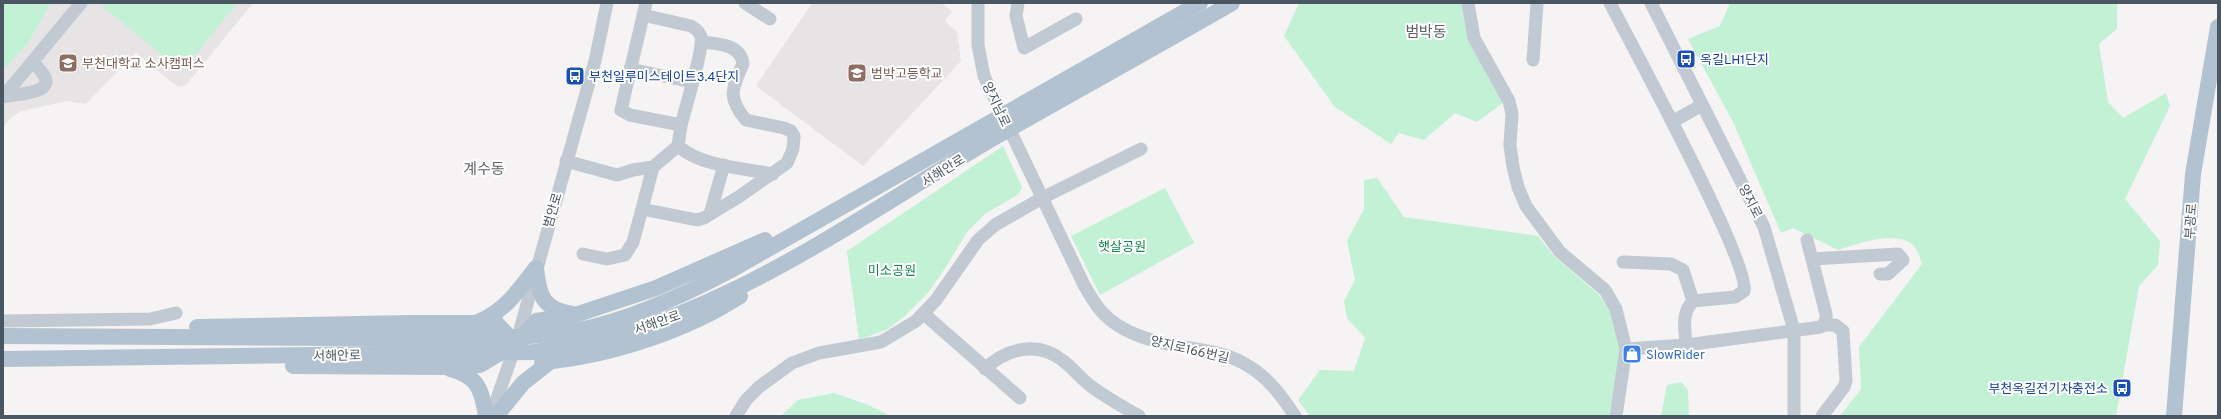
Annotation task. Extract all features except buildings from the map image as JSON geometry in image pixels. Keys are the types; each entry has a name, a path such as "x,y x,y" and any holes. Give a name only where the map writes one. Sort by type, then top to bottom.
{"main road":[{"name":"서해안로","path":"3,359 483,346 593,326 666,301 731,270 1200,3"},
{"name":"서해안로","path":"3,336 483,346 534,352 575,346 670,318 736,290 847,229 995,137 1030,119 1232,3"},
{"name":"부광로","path":"2174,416 2193,174 2214,70 2218,27"},
{"path":"82,358 172,366 440,367 480,365 516,344 536,321 575,315 656,288 836,209"},
{"path":"81,337 145,330 238,325 496,323 516,344 526,363 551,361 625,346 656,337 685,325 726,305 847,229"},
{"path":"536,268 541,293 550,307 558,312 575,315"},
{"path":"474,323 487,318 506,305 536,268"},
{"path":"496,416 524,383 551,361"},
{"path":"440,367 461,372 477,383 481,392 486,416"}],"street":[{"path":"3,97 81,3"},
{"name":"범안로","path":"491,416 516,344 595,61 608,3"},
{"path":"745,3 770,19"},
{"name":"양지남로","path":"978,3 978,45 984,76 1042,198"},
{"path":"1018,3 1016,16 1024,48 1076,19"},
{"path":"1468,3 1474,38 1509,101 1512,114 1510,145 1513,167 1518,187 1526,206 1560,252 1605,290 1616,309 1626,349 1616,416"},
{"path":"1533,60 1537,3"},
{"path":"1610,3 1672,122 1725,232 1745,280 1744,291 1740,295 1693,301 1684,317 1686,345"},
{"name":"양지로","path":"1651,3 1764,227 1780,276 1794,330 1794,416"},
{"path":"566,161 617,175 633,170 653,167 678,146 681,125 701,42 697,30 691,26 644,9 621,106 624,113 681,125"},
{"path":"642,209 696,220 710,214 773,174 787,163 791,155 794,136 790,132 784,128 746,120 735,104 732,94 733,84 743,64 739,52 733,48 719,44 701,42"},
{"path":"3,97 38,90 44,86 47,82 46,75 32,62"},
{"path":"630,69 692,82"},
{"path":"1672,122 1702,105"},
{"path":"678,146 694,156 724,165 773,174"},
{"path":"736,416 755,390 766,380 792,363 819,353 881,342 924,314 944,291 984,234 1007,217 1042,198 1141,149"},
{"path":"710,214 724,165"},
{"path":"583,254 607,258 625,255 633,242 653,167"},
{"name":"양지로166번길","path":"1042,198 1083,283 1102,312 1127,330 1146,338 1207,350 1244,363 1257,371 1272,384 1296,416"},
{"path":"1807,240 1826,314 1824,325"},
{"path":"1812,259 1898,254 1903,260 1888,274 1880,274"},
{"path":"1623,262 1678,266 1686,274 1693,301"},
{"path":"3,321 150,319 176,313"},
{"path":"924,314 985,369 1020,398"},
{"path":"1626,349 1686,345 1794,330 1815,329 1824,325 1836,324 1843,331 1846,381 1844,387 1822,416"},
{"path":"985,369 997,358 1013,350 1042,349 1062,360 1090,386 1139,416"}],"shaded area":[{"name":"부천대학교 소사캠퍼스","path":"51,3 253,3 186,85 178,87 136,53 86,104 67,101 21,111 10,118 3,127 3,70 27,45"},
{"name":"범박고등학교","path":"812,3 941,3 952,11 945,21 957,32 961,61 863,166 756,86"}],"green space":[{"path":"3,3 51,3 27,45 3,70"},
{"path":"104,3 237,3 182,71 102,6"},
{"path":"1299,3 1463,3 1504,102 1477,122 1455,113 1424,140 1399,133 1391,144 1335,107 1284,36"},
{"path":"1730,3 2117,3 2117,29 2099,44 2108,102 2123,118 2166,93 2170,106 2125,199 2160,241 2158,265 2139,286 2116,416 1840,416 1861,389 1859,347 1922,264 1916,249 1909,242 1901,239 1879,239 1838,250 1793,228 1781,233 1734,124 1688,39 1720,26"},
{"name":"미소공원","path":"1003,146 1022,187 1019,194 985,214 967,232 944,270 927,294 906,315 888,329 859,340 847,251"},
{"path":"1377,178 1404,217 1538,236 1553,255 1599,295 1614,317 1620,352 1609,416 1310,416 1298,400 1320,370 1354,371 1365,338 1347,318 1344,301 1355,280 1347,241 1364,209 1364,180"},
{"name":"햇살공원","path":"1165,188 1194,243 1100,295 1071,236"},
{"path":"1681,382 1688,390 1689,416 1661,416 1667,385"},
{"path":"834,393 868,405 891,416 781,416 798,400"}],"place":[{"name":"옥길LH1단지","path":"1686,59"},
{"name":"부천대학교 소사캠퍼스","path":"68,63"},
{"name":"범박고등학교","path":"857,73"},
{"name":"부천일루미스테이트3.4단지","path":"575,76"},
{"name":"SlowRider","path":"1632,354"},
{"name":"부천옥길전기차충전소","path":"2122,388"}],"district":[{"name":"범박동","path":"1426,32"},
{"name":"계수동","path":"484,169"}]}
